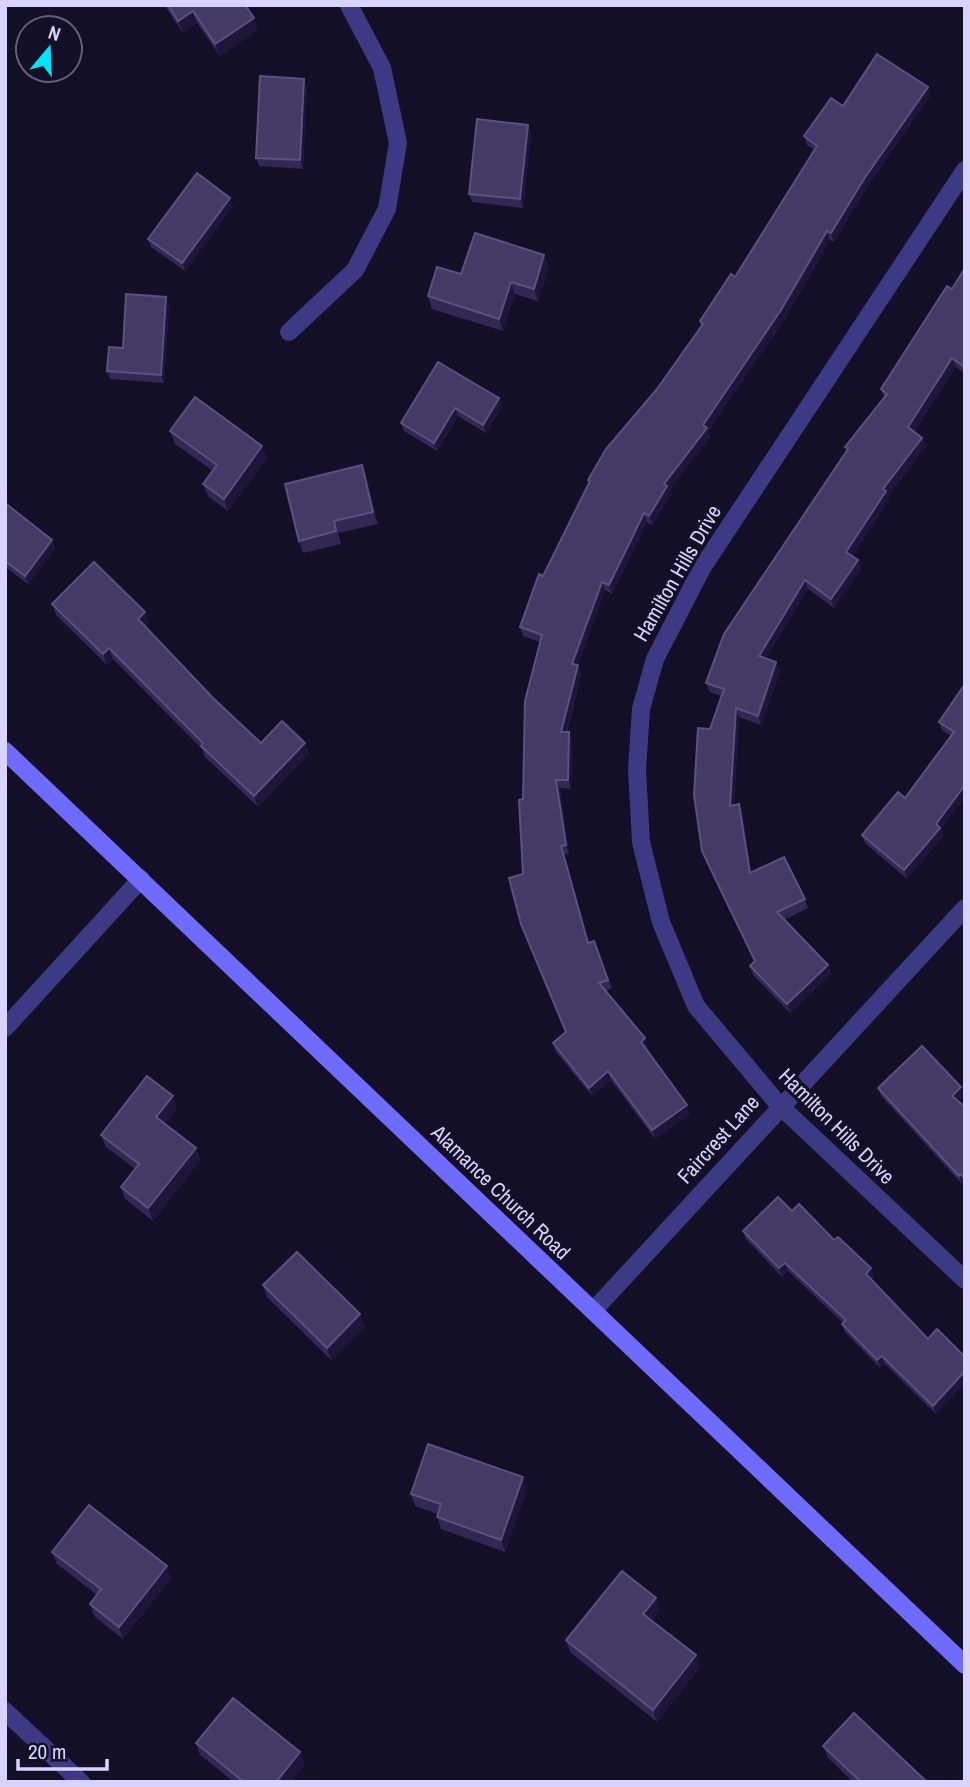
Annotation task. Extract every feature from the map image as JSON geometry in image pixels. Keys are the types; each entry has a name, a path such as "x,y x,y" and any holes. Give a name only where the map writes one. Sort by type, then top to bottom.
{"main road":[{"name":"Alamance Church Road","path":"5,751 965,1665"}],"street":[{"path":"289,332 355,270 387,209 398,143 382,68 349,5"},
{"name":"Hamilton Hills Drive","path":"965,170 702,568 654,659 641,709 637,770 641,842 661,922 696,1006 779,1105 965,1280"},
{"path":"5,1028 141,878"},
{"name":"Faircrest Lane","path":"593,1311 779,1105 965,908"},
{"path":"5,1711 81,1782"}],"building":[{"path":"168,5 245,5 254,18 215,44 193,11 178,21"},
{"path":"877,54 928,87 864,179 831,233 827,231 781,310 703,425 707,428 664,484 667,486 649,516 644,513 609,585 602,582 572,664 578,665 561,732 569,732 568,780 556,780 566,845 561,846 588,943 594,941 608,980 599,983 645,1038 641,1042 687,1105 652,1130 608,1071 589,1088 553,1043 566,1032 521,924 509,878 523,874 519,800 523,799 525,701 542,635 520,627 539,574 543,576 590,481 588,480 606,449 657,389 703,324 700,321 731,274 735,277 817,146 804,136 831,98 843,106"},
{"path":"260,76 304,79 300,160 256,158"},
{"path":"477,119 528,125 520,199 469,194"},
{"path":"197,173 230,198 182,263 148,239"},
{"path":"475,233 544,255 534,289 511,282 499,319 428,296 437,267 461,274"},
{"path":"965,268 965,367 952,358 908,427 922,438 883,489 886,491 846,552 858,560 831,599 805,580 759,656 776,662 758,716 736,708 730,806 739,804 750,873 784,857 805,899 777,912 828,965 787,1004 750,966 755,961 702,851 694,795 698,728 710,729 724,689 706,683 724,634 848,449 845,447 887,394 881,389 947,286 952,289"},
{"path":"126,294 166,297 161,375 107,371 109,347 123,348"},
{"path":"438,362 499,398 483,425 455,408 434,443 401,423"},
{"path":"195,397 262,446 224,499 203,484 217,465 170,431"},
{"path":"362,465 373,512 334,521 336,531 299,541 285,484"},
{"path":"5,503 52,540 25,576 5,561"},
{"path":"94,562 145,612 138,619 213,698 261,743 282,721 305,743 254,796 201,746 203,743 109,648 103,654 52,604"},
{"path":"965,684 965,785 936,824 940,828 904,870 862,835 898,792 905,798 954,732 939,722"},
{"path":"922,1046 961,1087 952,1096 965,1107 965,1178 960,1174 959,1176 878,1088"},
{"path":"147,1076 173,1096 156,1117 196,1148 148,1208 121,1187 139,1164 101,1135"},
{"path":"778,1197 792,1211 799,1204 834,1240 838,1237 871,1268 866,1274 928,1339 937,1329 965,1357 965,1371 933,1406 882,1356 877,1360 842,1324 846,1320 785,1263 779,1268 743,1231"},
{"path":"297,1252 360,1314 327,1348 263,1285"},
{"path":"428,1444 523,1477 501,1540 437,1517 441,1504 411,1494"},
{"path":"89,1505 167,1566 119,1627 90,1604 101,1589 52,1552"},
{"path":"622,1571 656,1598 643,1614 696,1655 653,1710 566,1640"},
{"path":"233,1698 300,1752 276,1782 244,1782 196,1743"},
{"path":"854,1713 927,1782 861,1782 823,1746"}]}
